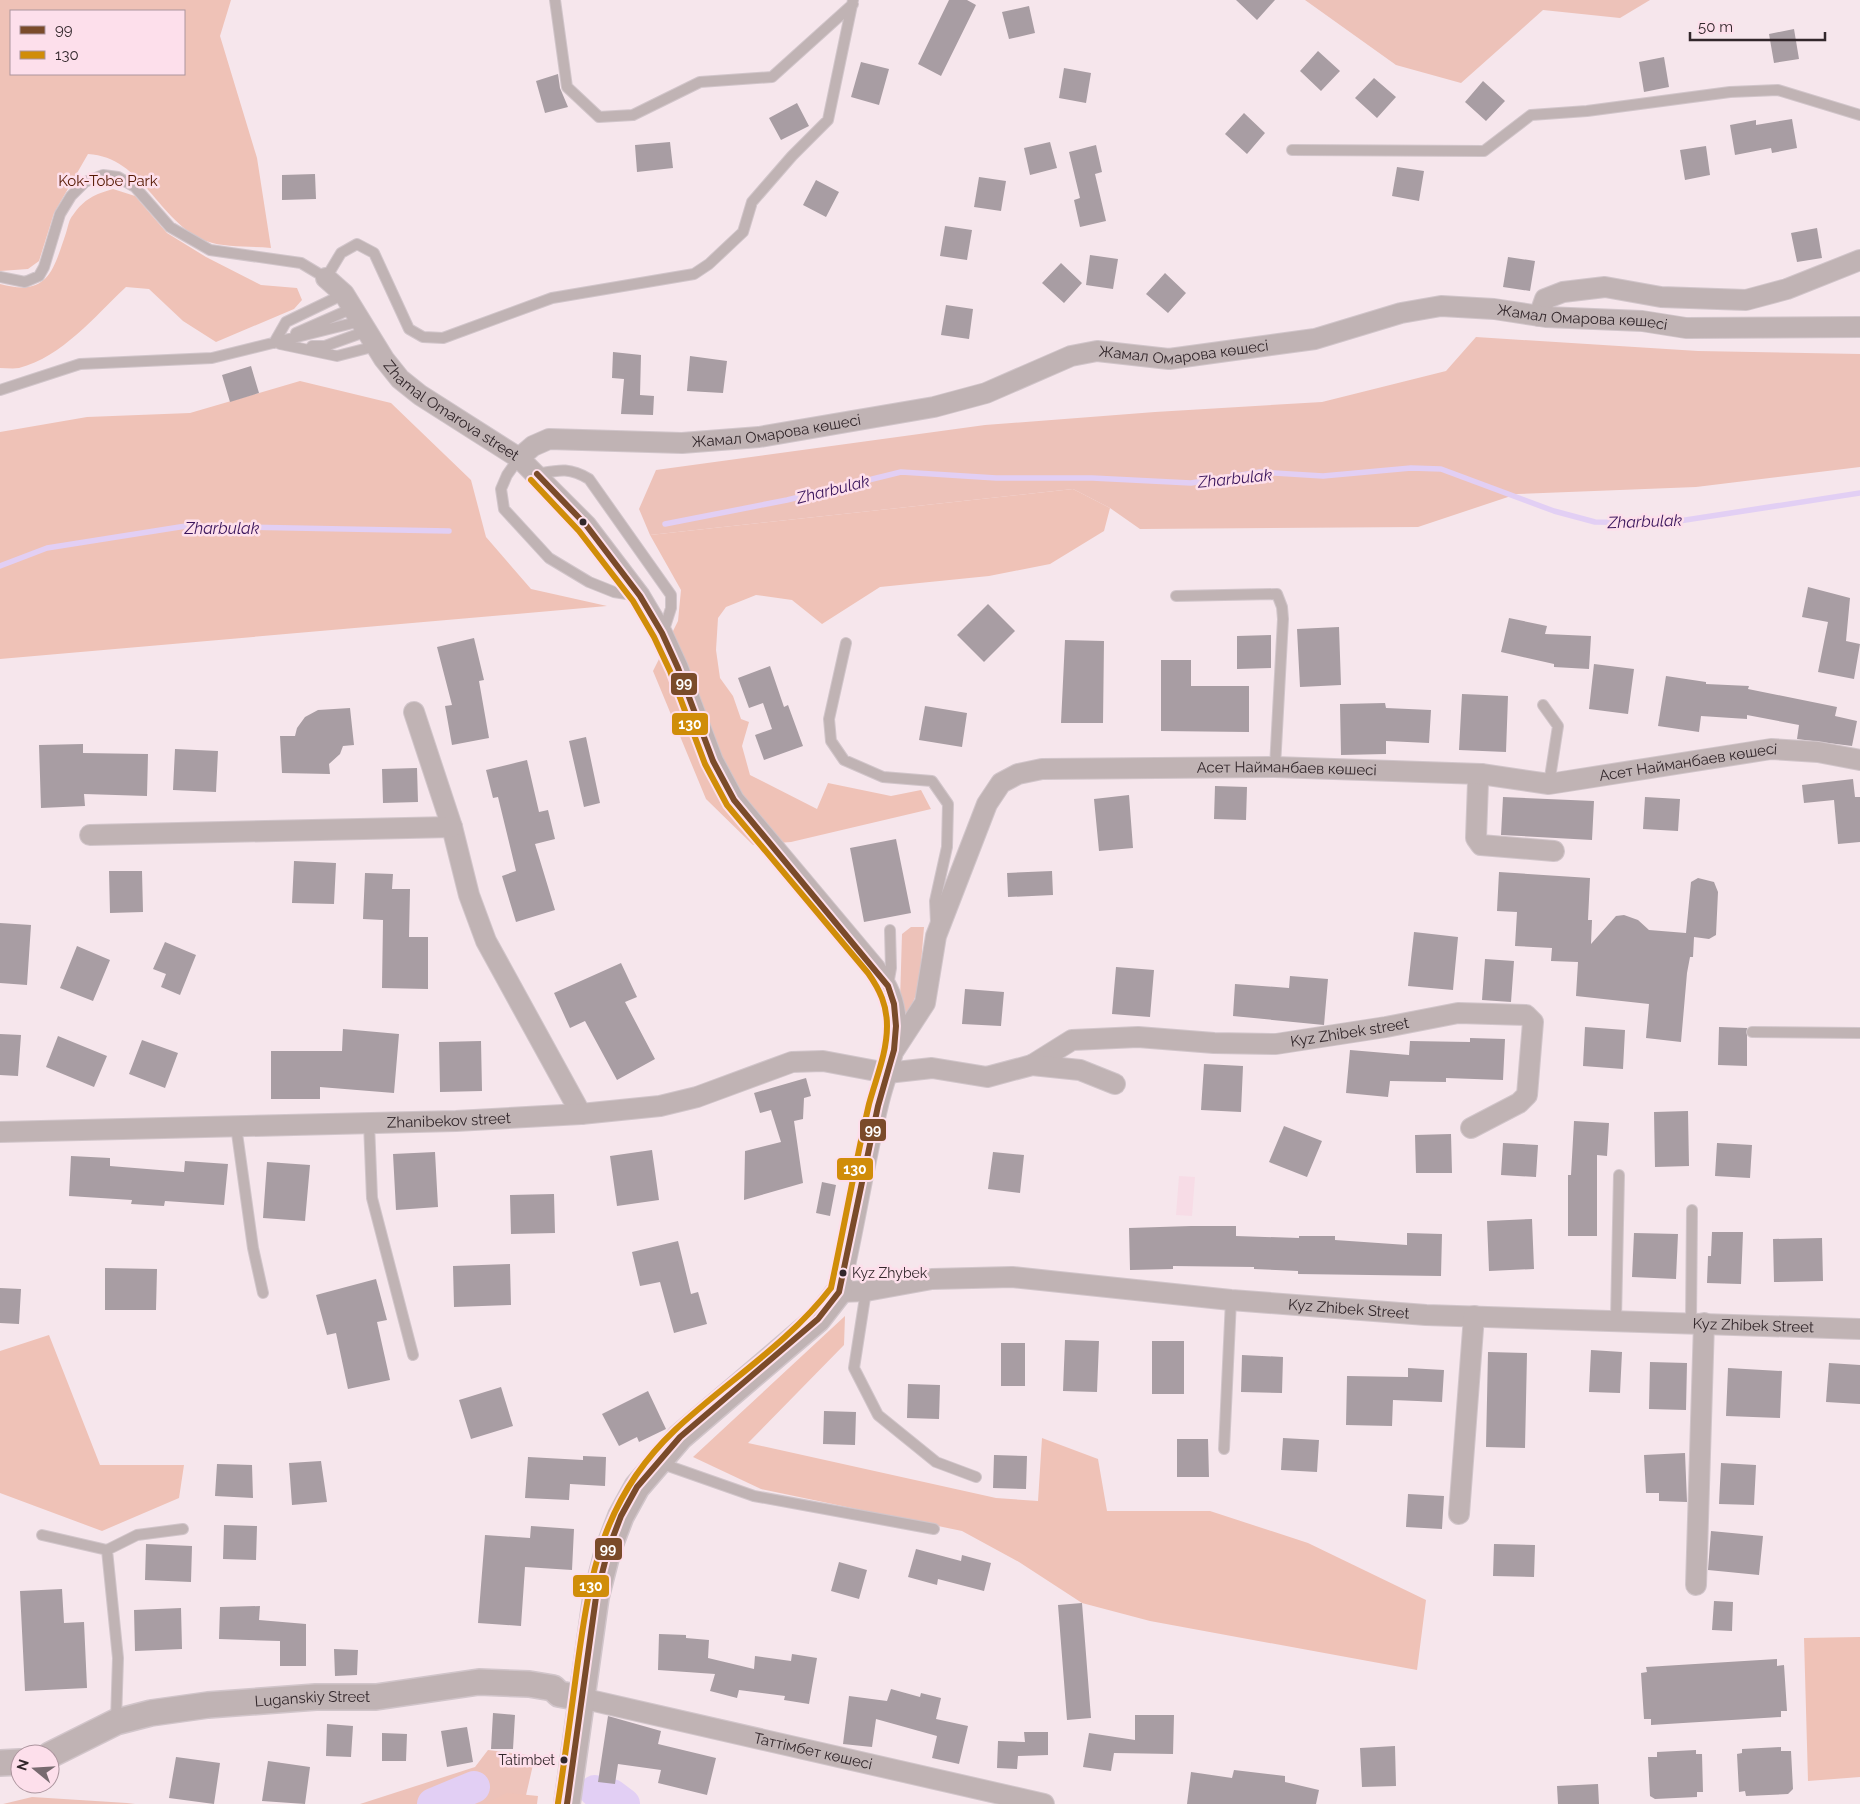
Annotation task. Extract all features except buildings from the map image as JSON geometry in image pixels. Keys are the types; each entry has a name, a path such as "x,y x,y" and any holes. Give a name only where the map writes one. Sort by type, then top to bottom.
{"street":[{"path":"1539,316 1545,299 1581,288 1606,286 1661,297 1746,300 1777,293 1860,260"},
{"name":"Zhamal Omarova street","path":"326,278 360,320 400,379 420,395 519,458 586,525 640,596 662,634 678,668 713,761 734,800 888,986 894,1004 896,1026 894,1050 878,1106 839,1292 818,1319 680,1437 657,1461 637,1487 621,1516 608,1550 596,1597 567,1804"},
{"name":"Жамал Омарова көшесі","path":"519,458 533,446 549,439 682,443 760,437 934,407 986,394 1071,356 1098,351 1169,359 1315,339 1401,312 1441,306 1494,309 1539,316 1642,321 1686,328 1860,327"},
{"path":"414,712 452,827 470,895 486,941 581,1114"},
{"name":"Асет Найманбаев көшесі","path":"894,1050 925,1003 936,936 987,804 1001,783 1018,774 1042,769 1275,767 1481,774 1549,784 1771,749 1818,752 1860,760"},
{"path":"1481,774 1476,838 1481,845 1554,851"},
{"path":"90,835 452,827"},
{"name":"Kyz Zhibek street","path":"887,1073 932,1068 987,1077 1032,1065 1072,1040 1138,1037 1214,1043 1276,1044 1386,1027 1458,1012 1526,1014 1533,1022 1527,1095 1519,1103 1471,1128"},
{"name":"Zhanibekov street","path":"0,1132 456,1121 581,1114 660,1106 697,1097 792,1062 823,1061 887,1073"},
{"name":"Kyz Zhibek street","path":"1032,1065 1080,1070 1116,1084"},
{"name":"Kyz Zhibek Street","path":"839,1292 866,1291 932,1279 1012,1276 1231,1300 1474,1316 1860,1329"},
{"path":"1459,1514 1474,1316"},
{"path":"1696,1585 1697,1323"},
{"name":"Luganskiy Street","path":"60,1750 114,1723 151,1713 208,1705 316,1697 376,1697 479,1682 529,1684 553,1688 559,1694 581,1698"},
{"name":"Таттімбет көшесі","path":"581,1698 1044,1804"}],"lane":[{"path":"555,0 567,87 599,117 633,115 700,82 772,77 853,2"},
{"path":"0,278 25,282 39,276 44,267 60,214 71,196 85,182 103,175 118,177 135,187 170,227 210,250 301,263 326,278 342,253 357,244 374,253 409,330 423,337 443,338 552,298 694,274 709,264 743,232 752,202 792,156 828,120 853,2"},
{"path":"1292,150 1484,152 1531,115 1587,111 1730,92 1778,90 1860,115"},
{"path":"0,390 80,364 212,358 324,331 360,320"},
{"path":"274,343 286,322 360,320"},
{"path":"274,343 360,320"},
{"path":"274,343 337,356 360,320"},
{"path":"296,347 325,346 360,320"},
{"path":"519,458 507,475 501,489 504,509 548,558 589,582 614,592 640,596"},
{"path":"537,474 563,470 576,471 589,479 671,594 671,608 662,634"},
{"path":"1176,596 1277,594 1282,607 1283,619 1275,767"},
{"path":"846,643 829,719 831,741 844,760 884,777 932,781 948,804 947,847 935,901 936,936"},
{"path":"1543,705 1558,726 1549,784"},
{"path":"888,986 891,968 890,930"},
{"path":"1752,1032 1860,1032"},
{"path":"369,1123 372,1198 413,1355"},
{"path":"236,1126 253,1248 263,1294"},
{"path":"1616,1320 1619,1175"},
{"path":"1692,1210 1697,1323"},
{"path":"866,1291 854,1368 878,1415 936,1462 976,1477"},
{"path":"1224,1450 1231,1300"},
{"path":"657,1461 754,1496 934,1529"},
{"path":"42,1535 107,1550 137,1535 183,1530"},
{"path":"107,1550 118,1658 114,1723"}],"shaded area":[{"path":"0,0 231,0 220,36 257,158 271,248 229,246 206,241 189,232 175,220 137,178 123,166 107,158 88,154 54,213 39,261 28,269 0,271"},
{"path":"1305,0 1650,0 1620,18 1543,10 1461,83 1396,65"},
{"path":"113,189 135,196 167,233 206,257 261,285 297,288 302,300 294,309 216,342 183,321 149,289 126,287 77,334 50,355 35,363 19,368 0,368 0,284 29,287 39,284 52,269 70,221 81,205 90,198"},
{"path":"1476,337 1698,351 1860,354 1860,467 1696,487 1517,494 1418,527 1140,529 1110,508 1073,489 650,535 639,509 656,470 985,425 1322,402 1446,371"},
{"path":"300,381 391,403 471,480 486,537 531,589 607,606 0,659 0,432 87,417 190,413"},
{"path":"1073,489 1110,508 1104,531 1050,564 989,576 880,587 822,624 792,600 756,595 726,607 718,618 716,650 720,678 733,696 741,719 749,722 742,746 750,775 817,809 828,783 891,796 921,790 931,809 791,842 753,845 706,799 653,671 678,621 681,590 650,535"},
{"path":"911,927 924,927 919,988 899,1035 902,934"},
{"path":"1179,1176 1195,1177 1192,1216 1176,1215"},
{"path":"845,1316 844,1345 748,1443 996,1498 1038,1501 1042,1438 1098,1459 1107,1511 1210,1511 1308,1543 1426,1600 1417,1670 1150,1621 1082,1603 1019,1562 962,1531 761,1489 693,1457"},
{"path":"49,1335 100,1465 184,1465 179,1498 102,1531 0,1493 0,1351"},
{"path":"1860,1637 1860,1777 1808,1781 1804,1638"},
{"path":"488,1750 535,1756 524,1804 360,1804 475,1767"},
{"path":"507,1793 538,1796 537,1804 485,1804"},
{"path":"32,1797 127,1803 135,1804 3,1804"}],"waterway":[{"name":"Zharbulak","path":"665,524 787,500 901,472 996,478 1092,478 1191,483 1260,472 1323,476 1411,468 1441,469 1554,511 1595,522 1666,523 1860,493"},
{"name":"Zharbulak","path":"0,566 47,548 186,526 449,531"},
{"path":"433,1804 474,1787"},
{"path":"595,1791 612,1795 624,1804"}],"transit line":[{"name":"99","path":"537,474 586,525 640,596 662,633 678,668 713,761 734,800 888,986 894,1004 896,1026 894,1050 878,1106 839,1292 818,1319 680,1437 637,1487 621,1516 608,1550 596,1597 567,1804"},
{"name":"130","path":"531,480 579,531 633,601 654,637 670,671 705,764 727,805 868,973 882,998 886,1011 887,1026 883,1056 869,1104 831,1288 796,1327 675,1430 650,1456 631,1483 615,1511 594,1570 582,1634 558,1803"}],"place":[{"name":"Kyz Zhybek","path":"843,1273"},
{"name":"Tatimbet","path":"564,1760"}],"park label":[{"name":"Kok-Tobe Park","path":"108,181"}]}
